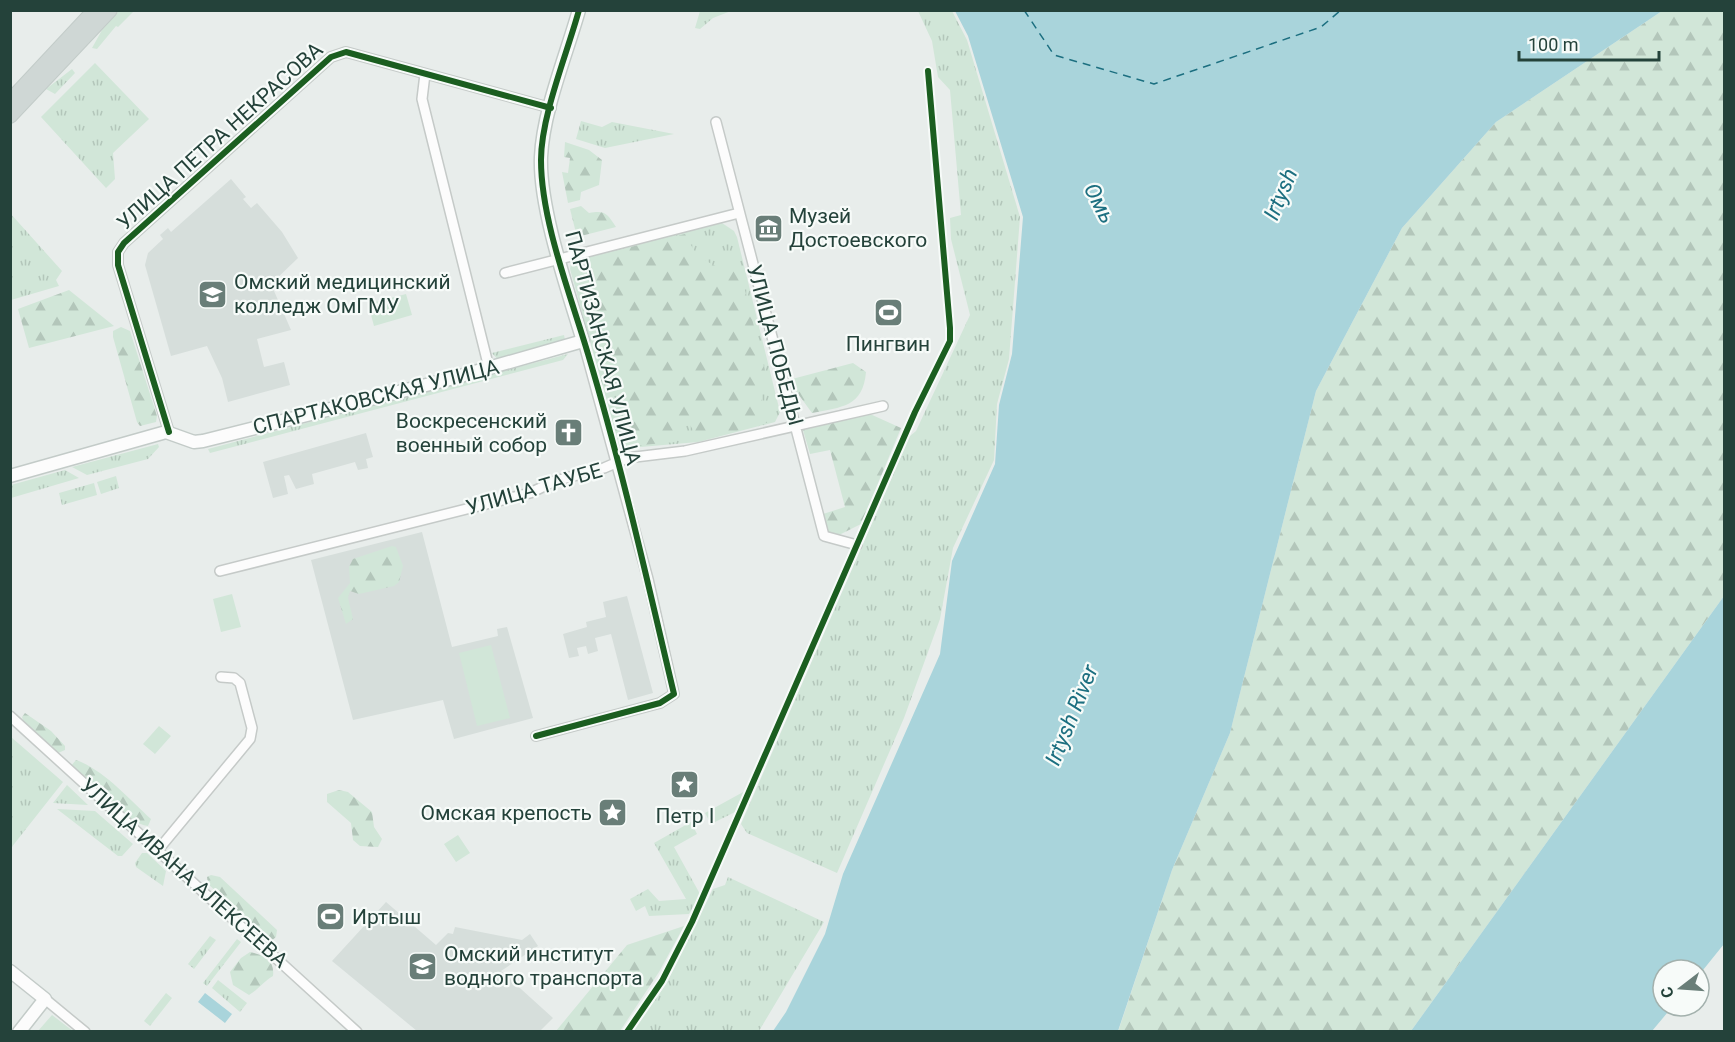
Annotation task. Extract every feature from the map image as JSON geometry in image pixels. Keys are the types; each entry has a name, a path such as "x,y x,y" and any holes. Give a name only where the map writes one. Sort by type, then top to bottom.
{"main road":[{"path":"10,101 95,10"},
{"path":"10,117 110,10"}],"street":[{"name":"ПАРТИЗАНСКАЯ УЛИЦА","path":"536,736 660,703 674,694 648,579 560,258 542,176 542,144 579,10"},
{"name":"УЛИЦА ПЕТРА НЕКРАСОВА","path":"169,432 118,265 120,248 336,54 346,52 551,108"},
{"path":"425,74 422,99 489,368"},
{"name":"УЛИЦА ПОБЕДЫ","path":"716,123 824,536 857,545"},
{"path":"505,273 739,213"},
{"name":"СПАРТАКОВСКАЯ УЛИЦА","path":"169,432 187,440 202,441 489,368 583,341"},
{"name":"УЛИЦА ТАУБЕ","path":"220,571 530,493 555,481 604,468 617,462 796,427 883,406"},
{"path":"10,476 169,432"},
{"path":"158,850 250,739 252,728 240,682 234,678 220,677"},
{"name":"УЛИЦА ИВАНА АЛЕКСЕЕВА","path":"10,716 357,1032"},
{"path":"10,970 85,1032"},
{"path":"19,1032 45,999"}],"shaded area":[{"name":"Омский медицинский колледж ОмГМУ","path":"231,179 246,197 243,199 251,208 257,203 282,232 298,258 271,284 291,330 257,339 264,367 284,362 290,385 228,402 222,378 207,346 171,356 145,265 148,253 163,239 160,235 168,228 171,232"},
{"path":"366,433 373,457 366,459 368,468 358,470 355,462 312,474 314,484 296,489 289,475 284,476 288,494 273,498 263,462"},
{"path":"422,532 452,647 498,636 497,629 507,627 533,718 454,739 443,700 353,720 311,560"},
{"path":"627,596 653,693 628,700 611,634 595,638 598,651 588,654 586,646 577,648 579,656 569,658 563,634 587,627 586,622 606,617 603,602"},
{"name":"Омский институт водного транспорта","path":"386,902 436,945 448,933 453,934 455,927 522,940 530,934 538,946 501,971 553,1018 540,1031 417,1031 332,961"}],"green space":[{"path":"700,10 731,11 713,18 700,29 695,28"},
{"path":"119,11 134,11 118,27 116,26 97,49 92,48 102,30"},
{"path":"918,11 952,11 967,40 1020,217 1009,359 997,404 994,460 953,548 940,619 904,718 837,873 747,833 741,824 910,436 916,431 970,315 951,239 950,218 961,215 950,90 938,77 932,41"},
{"path":"1662,11 1724,11 1724,596 1411,1031 1118,1032 1172,870 1230,733 1316,391 1402,228 1496,122"},
{"path":"95,63 149,119 113,153 115,179 106,188 41,117"},
{"path":"72,69 75,73 55,94 46,89"},
{"path":"581,121 602,127 612,122 674,134 605,148 576,139"},
{"path":"565,142 589,150 602,160 599,185 581,192 580,200 568,203 562,172 568,173 570,158 564,157"},
{"path":"581,206 589,213 605,214 616,227 577,237 570,209"},
{"path":"10,213 62,271 56,280 59,286 11,300"},
{"path":"722,223 734,231 737,237 780,412 775,422 698,442 629,448 619,446 570,269 571,264 579,258"},
{"path":"685,234 697,256 721,269 738,262 766,375 760,394 769,422 700,441 690,425 680,427 676,442 630,446 585,280 588,273 584,258"},
{"path":"69,290 114,326 29,348 18,309"},
{"path":"406,294 412,315 374,326 368,304"},
{"path":"121,327 130,331 157,416 156,422 140,426 137,422 113,337 113,331"},
{"path":"564,335 565,340 498,360 492,353"},
{"path":"568,354 563,360 210,453 208,449"},
{"path":"853,363 866,372 864,384 856,399 841,407 812,413 796,391 792,379"},
{"path":"870,414 901,428 861,524 839,535 827,533 823,514 845,507 830,450 810,454 803,430"},
{"path":"158,444 159,447 148,459 87,475 72,467"},
{"path":"65,470 79,478 11,498 11,485"},
{"path":"116,476 119,488 101,494 97,482"},
{"path":"94,483 97,495 62,505 59,493"},
{"path":"392,546 396,547 403,566 399,582 394,586 359,594 350,591 348,598 353,619 346,624 338,598 350,583 349,567 353,559"},
{"path":"232,594 241,627 221,632 213,599"},
{"path":"491,645 510,718 477,726 459,653"},
{"path":"25,713 51,731 65,746 65,750 58,753 24,723 22,717"},
{"path":"159,726 171,736 155,754 143,744"},
{"path":"11,737 63,782 11,848"},
{"path":"76,760 96,771 125,794 151,819 148,826 130,818 96,791 71,766"},
{"path":"67,785 88,805 53,803"},
{"path":"339,790 348,792 372,812 374,827 382,839 378,847 360,846 353,840 351,823 327,802 327,794"},
{"path":"745,791 737,811 711,824 705,813"},
{"path":"57,809 95,811 133,844 122,856 118,856"},
{"path":"691,822 697,834 674,847 700,894 689,914 649,916 645,906 636,911 630,899 648,889 659,901 686,899 654,843"},
{"path":"458,835 470,853 456,862 444,844"},
{"path":"142,853 147,853 166,871 163,886 136,867 135,863"},
{"path":"211,875 220,877 277,930 276,937 271,941 208,884 207,877"},
{"path":"728,877 824,922 759,1031 633,1031 666,984 713,889 725,885"},
{"path":"684,926 659,972 620,1031 556,1031 627,945"},
{"path":"210,936 216,940 194,969 188,964"},
{"path":"237,939 241,942 207,986 203,983"},
{"path":"250,952 268,959 272,966 273,976 249,995 233,985 230,972 241,958"},
{"path":"218,980 247,1003 240,1012 212,988"},
{"path":"166,993 172,998 150,1026 144,1021"},
{"path":"52,1015 73,1031 38,1031"}],"water":[{"path":"955,11 1662,11 1496,122 1402,228 1316,391 1230,733 1172,870 1118,1031 773,1031 786,1012 825,934 843,874 940,654 952,561 995,464 999,405 1012,354 1023,217 968,36"},
{"path":"1724,596 1724,944 1711,960 1711,958 1651,958 1651,1018 1663,1018 1652,1031 1411,1031"},
{"path":"205,993 232,1014 225,1023 198,1002"}],"ferry route":[{"path":"1024,10 1054,55 1154,84 1321,27 1341,10"}],"cycle path":[{"path":"536,736 660,703 674,694 623,481 551,233 542,183 541,160 545,124 579,10"},
{"path":"169,432 118,265 118,252 124,243 331,57 346,52 551,108"},
{"path":"627,1032 662,981 692,922 915,412 950,341 928,71"}],"place":[{"name":"Музей Достоевского","path":"768,228"},
{"name":"Омский медицинский колледж ОмГМУ","path":"213,294"},
{"name":"Пингвин","path":"888,313"},
{"name":"Воскресенский военный собор","path":"568,433"},
{"name":"Петр I","path":"685,785"},
{"name":"Омская крепость","path":"613,813"},
{"name":"Иртыш","path":"331,917"},
{"name":"Омский институт водного транспорта","path":"423,966"}],"water label":[{"name":"Irtysh","path":"1280,194"},
{"name":"Омь","path":"1100,203"},
{"name":"Irtysh River","path":"1071,715"}]}
